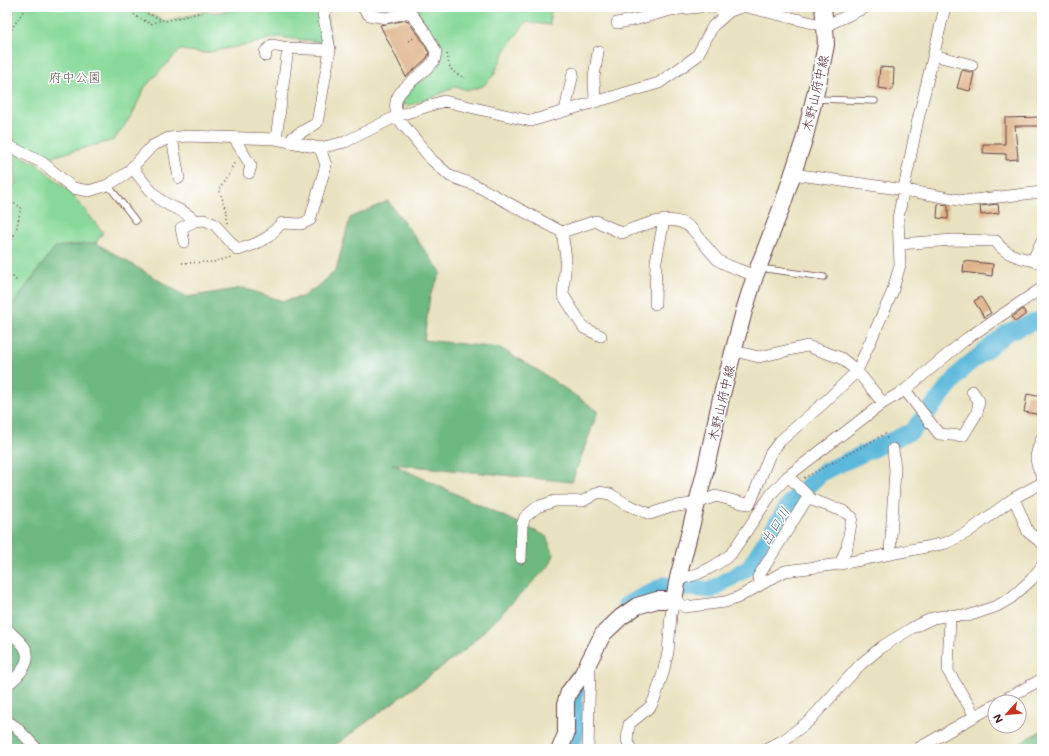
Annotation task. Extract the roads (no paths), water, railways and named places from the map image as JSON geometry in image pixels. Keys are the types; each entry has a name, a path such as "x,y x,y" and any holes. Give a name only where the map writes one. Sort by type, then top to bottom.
{"main road":[{"name":"木野山府中線","path":"674,598 721,398 734,351 757,272 804,140 826,45 823,7"},
{"path":"560,749 566,734 566,701 569,692 582,675 603,634 621,617 637,606 657,600 674,598"}],"street":[{"path":"293,142 293,137 316,123 330,50 323,14 328,7"},
{"path":"362,7 369,15 386,18 410,12 426,33 436,52 434,61 398,95 394,106 397,116 432,160 450,176 475,185 562,232 596,221 622,233 645,224 664,220 676,221 691,228 719,261 757,272"},
{"path":"617,23 671,10 700,7"},
{"path":"711,7 730,11"},
{"path":"7,145 43,163 73,188 89,191 108,185 127,173 152,146 172,138 188,136 276,139 320,148 345,142 397,116 444,102 531,121 659,83 697,56 713,26 730,11 741,7"},
{"path":"747,7 825,26 866,7"},
{"path":"521,558 522,525 525,517 537,507 555,501 583,501 599,492 610,494 626,504 650,514 670,507 697,503 716,496 750,504 770,454 780,440 827,400 857,371 892,294 900,265 898,218 905,190 917,124 945,7"},
{"path":"266,56 265,52 272,45 288,48 330,50"},
{"path":"276,139 288,48"},
{"path":"595,102 594,78 598,52"},
{"path":"933,55 972,65"},
{"path":"564,111 573,73"},
{"path":"172,138 179,178"},
{"path":"234,138 251,166 249,173"},
{"path":"184,242 181,228 195,221 204,220 214,224 238,250 255,244 268,237 282,223 301,224 310,220 326,165 320,148"},
{"path":"132,167 144,184 163,201 190,215 195,221"},
{"path":"793,174 905,190 965,201 1042,192"},
{"path":"656,304 656,261 664,220"},
{"path":"562,232 566,258 563,296 584,328 602,336"},
{"path":"899,244 954,240 996,241 999,247 1021,259 1038,262 1042,240"},
{"path":"678,578 687,579 722,561 731,554 772,493 791,480 883,403 905,390 966,339 1042,288"},
{"path":"734,351 759,357 807,346 841,358 857,371 883,403"},
{"path":"905,390 939,434 962,436 977,413 979,401 972,391"},
{"path":"1042,438 1035,455 1035,463 1042,476"},
{"path":"890,554 895,470 893,449"},
{"path":"791,480 812,500 843,511 852,517 847,547 840,564"},
{"path":"631,749 627,740 628,724 651,706 663,673 668,652 674,598 685,607 725,602 736,598 786,571 840,564 946,543 968,532 1014,498 1042,483"},
{"path":"763,583 758,577 808,497"},
{"path":"1014,498 1028,532 1042,543"},
{"path":"765,749 784,740 809,721 861,664 884,646 912,628 933,618 950,615 968,616 997,606 1016,593 1031,580 1042,566"},
{"path":"950,615 948,671 975,716"},
{"path":"7,629 24,646 27,658 24,667 15,679 7,685"},
{"path":"588,749 590,658"},
{"path":"1015,694 1042,679"},
{"path":"917,749 987,709"},
{"path":"7,721 16,727 37,749"}],"lane":[{"path":"814,99 875,101"},
{"path":"108,185 136,221"},
{"path":"757,272 824,277"}],"waterway":[{"name":"出口川","path":"626,605 664,585 711,590 749,567 791,501 823,472 912,431 965,367 1008,332 1042,319"},
{"name":"出口川","path":"571,749 577,725 574,702 578,678"}],"park label":[{"name":"府中公園","path":"75,77"}]}
